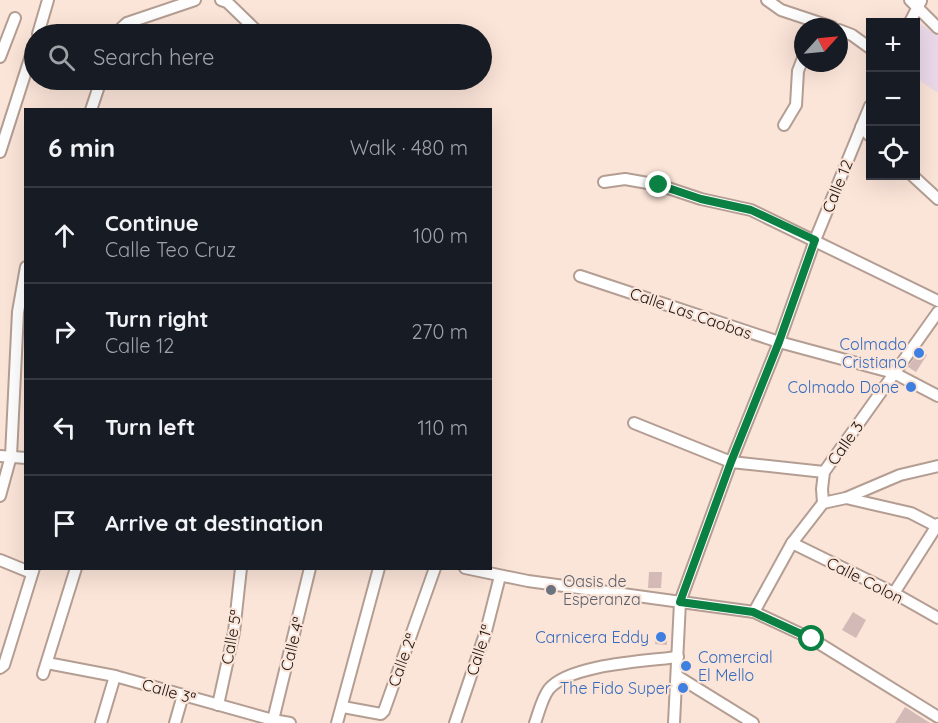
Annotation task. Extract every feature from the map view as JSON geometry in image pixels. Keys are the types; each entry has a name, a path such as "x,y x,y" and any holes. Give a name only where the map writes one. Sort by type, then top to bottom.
{"street":[{"path":"41,24 48,0"},
{"path":"127,24 195,0"},
{"path":"221,0 227,2 250,24"},
{"path":"767,0 781,10 802,18"},
{"path":"911,18 916,2"},
{"path":"916,2 938,28"},
{"path":"0,57 15,18"},
{"path":"848,33 866,45"},
{"path":"784,125 796,105 798,72"},
{"path":"0,152 24,75"},
{"path":"92,108 98,90"},
{"name":"Calle 12","path":"674,723 680,602 731,462 779,342 815,240 866,115"},
{"path":"861,127 866,132"},
{"path":"604,182 626,179 659,185 701,199 751,210 938,301"},
{"path":"917,180 938,199"},
{"name":"Calle Las Caobas","path":"580,276 779,342 894,373 938,396"},
{"path":"0,496 6,456 18,312 24,278"},
{"name":"Calle 3","path":"824,503 822,489 824,472 938,312"},
{"path":"634,423 731,462 824,472"},
{"path":"6,456 24,458"},
{"path":"753,612 792,543 824,503 846,498 900,475 938,466"},
{"path":"846,498 911,513 938,525 894,593"},
{"name":"Calle Colon","path":"792,543 894,593 938,618"},
{"path":"0,560 24,568"},
{"name":"Calle 3ª","path":"75,570 45,669 115,676 218,705 244,718 290,723"},
{"name":"Calle 5ª","path":"218,705 234,632 241,570"},
{"name":"Calle 4ª","path":"273,720 310,570"},
{"path":"337,723 378,570"},
{"name":"Calle 2ª","path":"343,707 383,713 434,570"},
{"path":"474,570 500,576 753,612 812,639 938,717"},
{"path":"0,668 4,665 33,571"},
{"name":"Calle 1ª","path":"455,723 486,631 500,576"},
{"path":"535,723 549,689 572,674 598,667 678,657"},
{"path":"101,723 115,676"},
{"path":"677,676 753,723"},
{"path":"175,723 183,695"}],"shaded area":[{"path":"920,24 938,36 938,93 920,81"}],"building":[{"path":"920,350 927,355 916,372 908,367"},
{"path":"649,572 662,572 661,588 648,588"},
{"path":"853,612 866,620 856,638 842,630"},
{"path":"656,634 667,635 667,645 655,644"},
{"path":"905,707 930,723 895,723"}],"place":[{"name":"Colmado Cristiano","path":"919,353"},
{"name":"Colmado Done","path":"911,387"},
{"name":"Oasis de Esperanza","path":"551,590"},
{"name":"Carnicera Eddy","path":"661,637"},
{"name":"Comercial El Mello","path":"686,666"},
{"name":"The Fido Super","path":"683,688"}],"route":[{"path":"659,185 701,199 751,210 815,240 779,342 731,462 680,602 753,612 812,639"}]}
